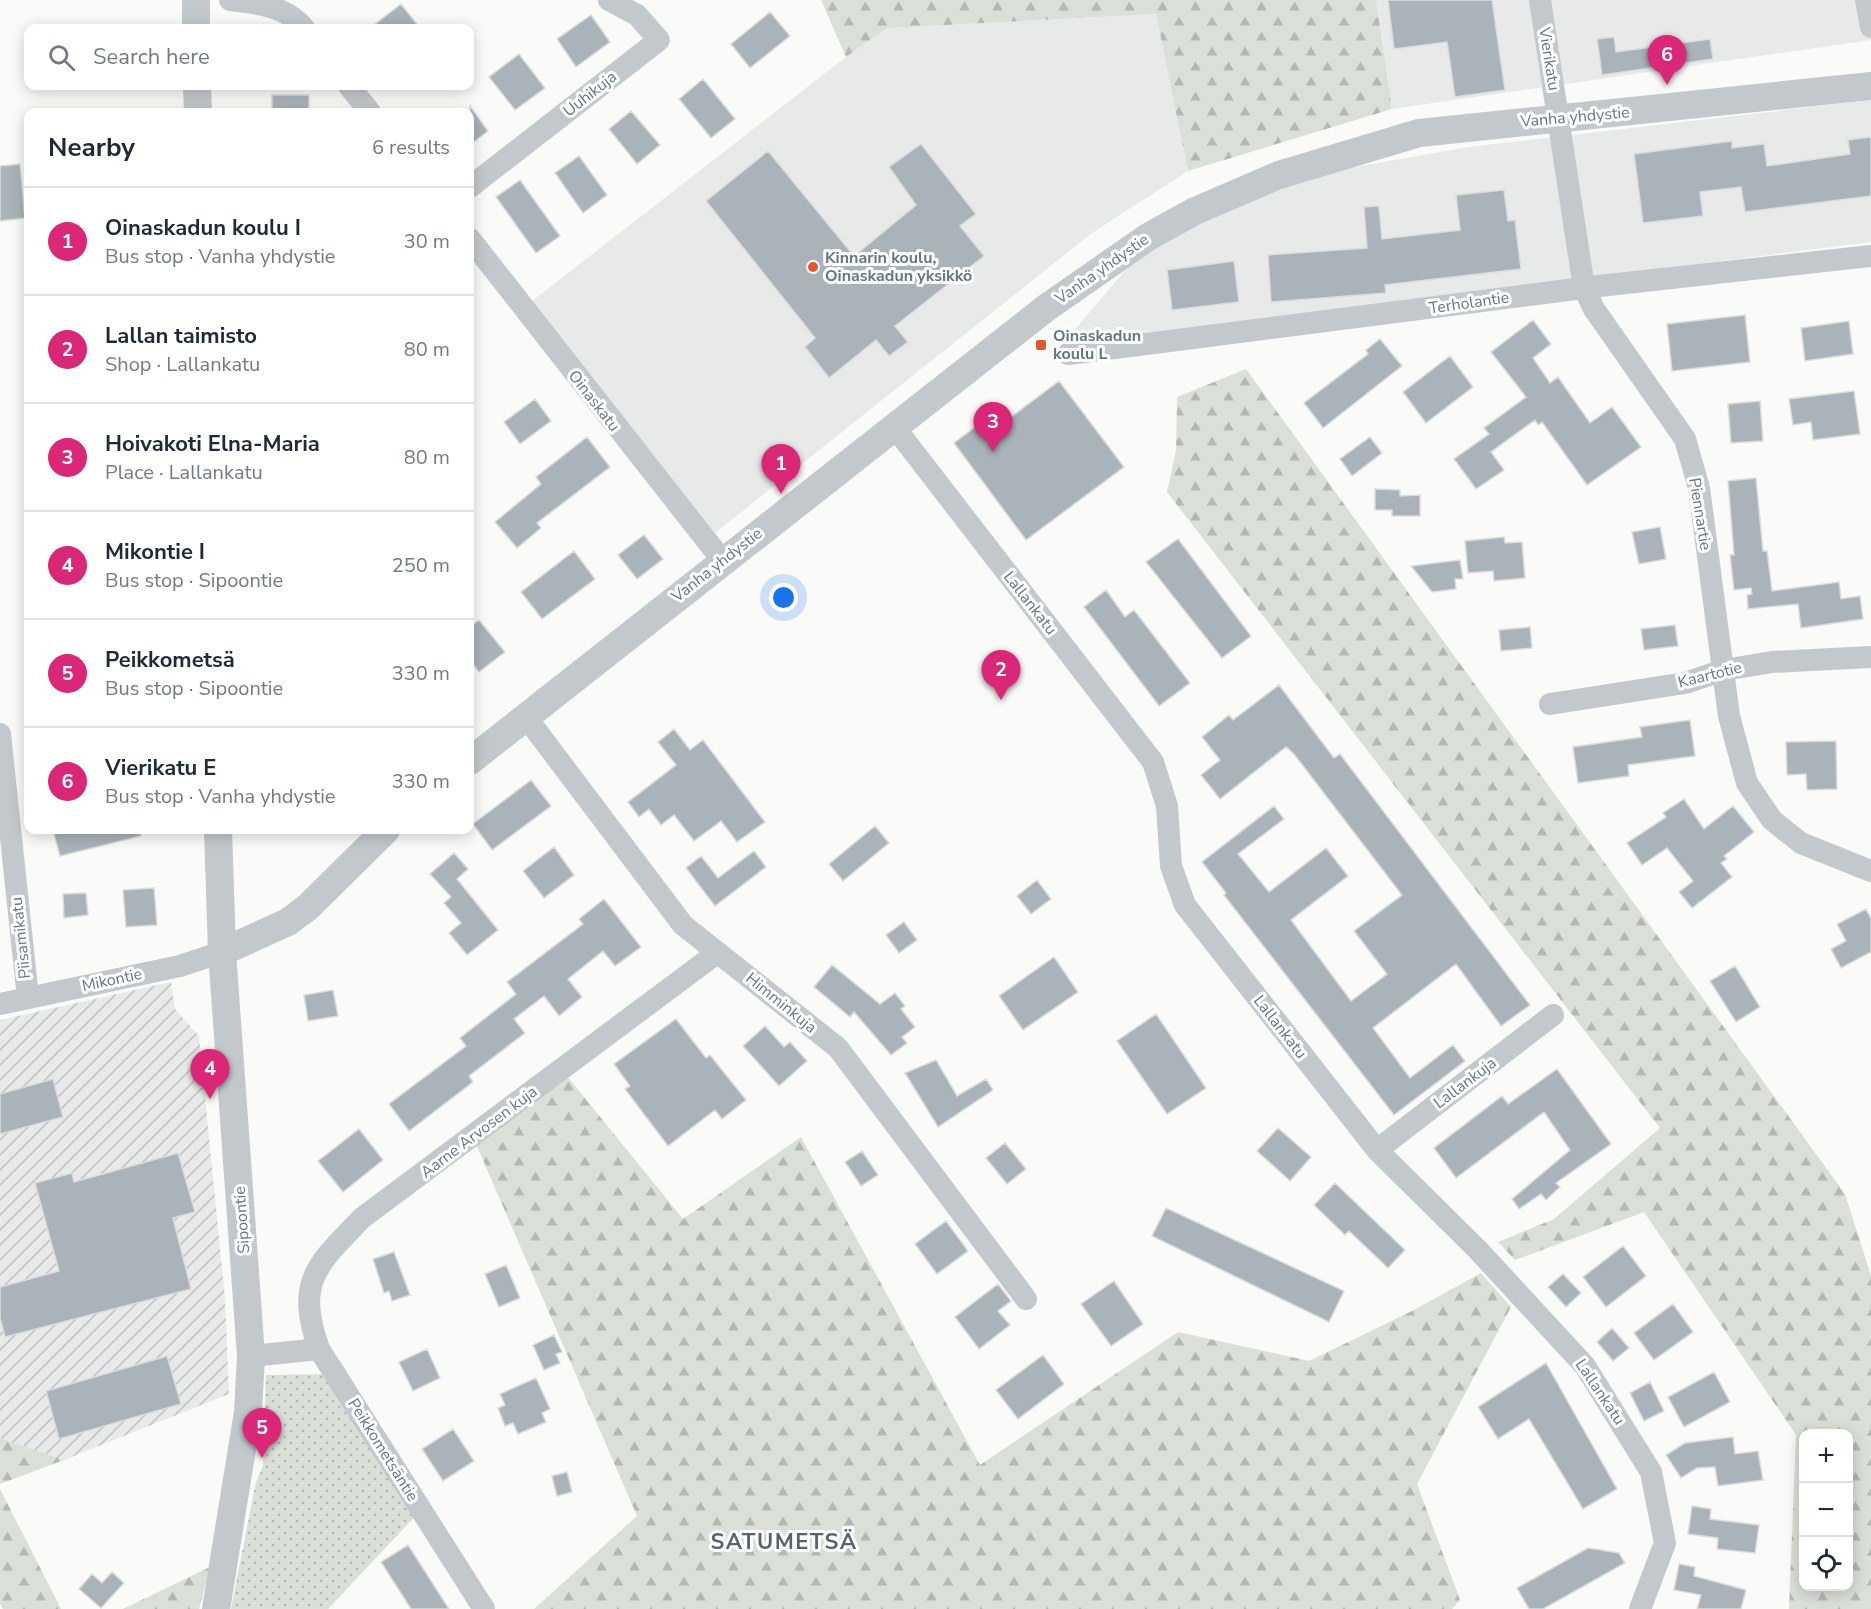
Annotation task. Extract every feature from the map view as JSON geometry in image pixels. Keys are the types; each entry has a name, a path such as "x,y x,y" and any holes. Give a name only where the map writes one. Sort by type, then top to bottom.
{"street":[{"path":"196,0 196,24"},
{"path":"230,0 259,3 293,15 300,24"},
{"name":"Uuhikuja","path":"474,184 659,40 637,15 609,0"},
{"name":"Vierikatu","path":"1540,0 1558,118"},
{"path":"1866,0 1871,27"},
{"name":"Vanha yhdystie","path":"474,758 722,560 896,429 1046,308 1148,237 1194,211 1279,175 1419,133 1871,86"},
{"path":"197,90 198,108"},
{"path":"352,90 367,108"},
{"name":"Piennartie","path":"1558,118 1584,288 1594,309 1685,440 1699,488 1729,716 1747,783 1772,820 1801,843 1871,871"},
{"name":"Oinaskatu","path":"474,244 722,560"},
{"name":"Terholantie","path":"1068,354 1584,288 1871,256"},
{"name":"Lallankatu","path":"896,429 1153,762 1167,806 1171,866 1185,905 1377,1150 1478,1250 1585,1366 1651,1472 1665,1543 1640,1609"},
{"name":"Kaartotie","path":"1550,704 1685,683 1724,670 1772,662 1871,657"},
{"name":"Himminkuja","path":"526,717 683,926 838,1048 1026,1299"},
{"name":"Piisamikatu","path":"0,734 28,998"},
{"name":"Sipoontie","path":"216,1609 248,1412 251,1356 222,952 218,834"},
{"path":"222,952 288,922 308,907 382,834"},
{"name":"Mikontie","path":"0,1004 180,966 222,952"},
{"name":"Aarne Arvosen kuja","path":"319,1349 309,1322 308,1289 323,1260 362,1218 717,952"},
{"name":"Lallankuja","path":"1377,1150 1553,1015"},
{"path":"251,1356 319,1349"},
{"name":"Peikkometsäntie","path":"319,1349 483,1609"}],"shaded area":[{"path":"1376,0 1871,0 1871,40 1392,109"},
{"name":"Kinnarin koulu, Oinaskadun yksikkö","path":"1156,14 1188,171 1092,233 715,533 532,301 846,57 887,28"},
{"path":"1871,100 1871,242 1220,325 1065,341 1127,268 1219,207 1326,172 1469,147"},
{"path":"171,982 175,1009 199,1036 225,1299 229,1394 64,1460 0,1438 0,1020"}],"green space":[{"path":"821,0 1376,0 1392,109 1188,171 1156,14 887,28 846,57"},
{"path":"1246,369 1845,1194 1871,1276 1871,1609 1789,1609 1796,1435 1644,1212 1515,1260 1498,1242 1554,1219 1660,1128 1167,492 1176,451 1177,397"},
{"path":"562,1070 683,1219 801,1137 980,1465 1178,1332 1309,1361 1414,1310 1481,1273 1511,1307 1417,1484 1460,1600 1452,1609 534,1609 637,1516 473,1137"},
{"path":"335,1374 421,1510 328,1609 231,1609 256,1482 263,1466 266,1375"},
{"path":"0,1438 64,1460 0,1484"},
{"path":"0,1489 61,1609 3,1609 0,1603"},
{"path":"210,1567 199,1609 123,1609"}],"building":[{"path":"1388,0 1492,0 1505,90 1455,97 1447,42 1394,49"},
{"path":"401,4 417,24 375,24"},
{"path":"770,12 790,36 750,68 731,44"},
{"path":"591,15 610,42 576,67 557,39"},
{"path":"1614,37 1616,52 1710,39 1713,59 1602,75 1597,39"},
{"path":"519,54 545,88 515,110 489,77"},
{"path":"703,79 735,119 711,138 679,99"},
{"path":"272,95 309,95 309,108 272,108"},
{"path":"631,111 660,145 637,164 609,129"},
{"path":"474,112 488,131 474,142"},
{"path":"1871,137 1871,196 1745,212 1741,187 1700,192 1703,216 1643,223 1634,154 1732,141 1732,148 1764,144 1767,166 1850,154 1848,140"},
{"path":"921,144 976,214 960,226 984,256 895,326 908,342 889,356 876,340 829,378 805,347 815,338 706,201 768,151 854,256 916,205 889,167"},
{"path":"579,156 607,195 583,213 555,173"},
{"path":"20,164 24,218 0,221 0,166"},
{"path":"520,180 560,236 536,253 496,197"},
{"path":"1504,190 1508,221 1515,220 1521,269 1385,285 1386,293 1271,302 1268,255 1367,248 1364,207 1379,206 1382,239 1460,230 1456,195"},
{"path":"1234,261 1239,302 1172,310 1167,270"},
{"path":"1745,315 1750,362 1672,371 1667,324"},
{"path":"1533,320 1551,344 1533,358 1550,383 1558,377 1590,423 1612,407 1641,447 1587,485 1542,422 1538,425 1535,420 1491,452 1504,470 1476,489 1454,459 1489,434 1484,428 1526,397 1491,352"},
{"path":"1849,321 1853,354 1805,361 1801,328"},
{"path":"1380,339 1402,366 1323,428 1304,403 1368,354 1366,350"},
{"path":"1450,356 1473,387 1426,423 1403,392"},
{"path":"1059,381 1124,467 1026,540 954,443 995,412 1003,423"},
{"path":"1854,391 1860,434 1813,440 1811,422 1793,425 1789,399"},
{"path":"535,399 551,421 520,444 504,422"},
{"path":"1760,401 1763,441 1731,443 1728,404"},
{"path":"587,437 610,467 537,523 541,528 517,548 495,522 541,484 536,477"},
{"path":"1370,437 1382,453 1352,476 1340,459"},
{"path":"1756,478 1763,551 1767,551 1772,591 1839,582 1841,599 1860,596 1863,619 1801,628 1798,604 1748,609 1747,595 1752,594 1751,588 1734,590 1730,555 1734,555 1728,481"},
{"path":"1375,489 1400,490 1400,496 1420,495 1420,516 1392,516 1392,510 1375,510"},
{"path":"1660,527 1666,559 1639,564 1632,532"},
{"path":"644,535 663,559 637,579 618,555"},
{"path":"1504,537 1505,543 1522,542 1525,578 1494,581 1493,571 1468,573 1465,541"},
{"path":"1178,539 1251,636 1222,658 1146,562"},
{"path":"574,551 595,579 542,619 521,592"},
{"path":"1460,560 1463,579 1455,579 1456,589 1432,592 1411,566"},
{"path":"1106,590 1125,617 1134,610 1190,683 1159,706 1084,607"},
{"path":"479,620 505,652 479,672 474,665 474,624"},
{"path":"1675,625 1678,646 1644,650 1641,629"},
{"path":"1530,627 1532,648 1501,651 1499,630"},
{"path":"1279,685 1334,758 1340,754 1530,1005 1501,1026 1456,964 1373,1028 1410,1078 1453,1045 1465,1061 1394,1115 1224,895 1226,893 1202,862 1274,806 1284,819 1238,854 1269,892 1326,848 1348,876 1291,920 1351,1001 1387,974 1354,931 1402,895 1294,754 1286,747 1220,799 1201,775 1220,760 1202,737 1229,715 1233,720"},
{"path":"1690,720 1695,756 1628,765 1629,776 1578,783 1573,747 1642,737 1640,727"},
{"path":"674,729 690,750 703,740 765,822 737,842 721,821 694,841 674,815 661,825 649,809 639,817 628,802 676,765 658,742"},
{"path":"1836,741 1837,789 1807,790 1806,774 1787,775 1786,742"},
{"path":"531,780 551,806 492,850 474,823"},
{"path":"1684,799 1704,829 1733,806 1754,832 1724,856 1727,859 1721,863 1732,877 1692,908 1679,892 1693,881 1667,848 1642,865 1627,843 1666,817 1663,813"},
{"path":"875,826 889,843 843,881 829,864"},
{"path":"54,834 141,834 141,836 60,856"},
{"path":"554,847 574,875 544,898 523,871"},
{"path":"754,851 766,867 715,906 686,868 701,856 718,878"},
{"path":"454,853 468,869 457,879 498,930 467,955 449,933 461,923 444,903 451,897 430,874"},
{"path":"1037,880 1051,899 1031,914 1017,896"},
{"path":"154,888 157,925 126,927 123,890"},
{"path":"86,893 88,915 64,918 63,894"},
{"path":"604,899 641,947 615,966 603,951 568,979 582,997 559,1016 544,996 514,1019 525,1033 469,1076 473,1082 409,1131 389,1104 466,1046 460,1038 516,994 507,982 583,924 579,919"},
{"path":"1866,909 1871,919 1871,952 1841,968 1831,949 1846,941 1837,924"},
{"path":"904,922 917,940 899,953 886,935"},
{"path":"1054,957 1078,992 1023,1030 999,996"},
{"path":"832,965 880,1004 895,993 905,1006 901,1009 915,1027 902,1037 907,1043 891,1055 854,1012 850,1017 814,987"},
{"path":"1735,966 1760,1007 1736,1022 1710,981"},
{"path":"333,990 338,1016 308,1021 304,995"},
{"path":"1156,1014 1206,1088 1167,1114 1117,1041"},
{"path":"676,1019 706,1058 710,1055 746,1100 722,1119 715,1110 668,1146 625,1089 630,1086 614,1064"},
{"path":"765,1026 784,1047 790,1042 807,1061 779,1086 743,1046"},
{"path":"936,1060 957,1096 986,1079 993,1090 938,1127 905,1073"},
{"path":"1557,1069 1611,1144 1556,1183 1560,1187 1546,1200 1541,1194 1519,1209 1512,1199 1570,1150 1544,1112 1456,1178 1434,1148 1502,1096 1508,1104"},
{"path":"53,1079 63,1117 0,1134 0,1094"},
{"path":"1278,1128 1311,1157 1290,1181 1257,1151"},
{"path":"359,1129 383,1160 343,1192 318,1161"},
{"path":"1005,1143 1026,1169 1007,1184 986,1158"},
{"path":"862,1151 878,1175 861,1186 845,1162"},
{"path":"178,1153 195,1212 173,1218 191,1289 5,1337 0,1318 0,1287 59,1271 35,1183 72,1173 74,1182"},
{"path":"1335,1183 1405,1250 1388,1268 1349,1231 1345,1235 1314,1205"},
{"path":"1166,1208 1344,1291 1329,1322 1152,1236"},
{"path":"946,1221 968,1251 937,1274 915,1244"},
{"path":"1623,1246 1646,1276 1606,1307 1583,1277"},
{"path":"394,1252 410,1295 392,1301 389,1291 384,1293 373,1259"},
{"path":"506,1265 520,1298 499,1307 485,1274"},
{"path":"1563,1274 1581,1293 1566,1307 1548,1287"},
{"path":"1114,1281 1143,1324 1111,1346 1081,1304"},
{"path":"998,1284 1011,1301 998,1311 1010,1325 979,1349 955,1317"},
{"path":"1673,1304 1693,1332 1654,1360 1634,1333"},
{"path":"1612,1328 1629,1348 1613,1361 1597,1342"},
{"path":"554,1335 562,1352 556,1354 560,1363 544,1370 533,1345"},
{"path":"427,1349 440,1378 413,1391 399,1362"},
{"path":"1043,1355 1064,1384 1018,1419 996,1390"},
{"path":"167,1356 181,1404 59,1439 46,1391"},
{"path":"1546,1363 1617,1489 1583,1509 1529,1419 1498,1439 1478,1407"},
{"path":"1714,1372 1730,1402 1684,1427 1668,1397"},
{"path":"536,1378 550,1409 542,1413 546,1422 518,1434 513,1423 505,1426 498,1408 505,1405 500,1394"},
{"path":"1650,1382 1664,1411 1644,1421 1630,1393"},
{"path":"453,1429 474,1461 443,1481 422,1449"},
{"path":"1733,1437 1735,1454 1758,1451 1763,1480 1718,1486 1715,1467 1697,1468 1681,1478 1666,1455 1685,1443"},
{"path":"567,1472 572,1492 557,1496 552,1476"},
{"path":"1692,1506 1711,1509 1710,1519 1759,1525 1755,1553 1717,1549 1718,1538 1688,1534"},
{"path":"408,1545 449,1609 411,1609 381,1562"},
{"path":"1588,1548 1619,1553 1625,1563 1543,1609 1529,1609 1517,1588"},
{"path":"1679,1564 1695,1567 1694,1576 1746,1590 1741,1609 1697,1609 1701,1595 1674,1590"},
{"path":"112,1572 124,1583 101,1608 79,1589 92,1574 102,1583"}],"place":[{"name":"Vierikatu E","path":"1667,85"},
{"name":"Kinnarin koulu, Oinaskadun yksikkö","path":"813,267"},
{"name":"Oinaskadun koulu L","path":"1041,345"},
{"name":"Hoivakoti Elna-Maria","path":"993,452"},
{"name":"Oinaskadun koulu I","path":"781,494"},
{"name":"Lallan taimisto","path":"1001,700"},
{"name":"Mikontie I","path":"210,1099"},
{"name":"Peikkometsä","path":"262,1458"}],"district":[{"name":"SATUMETSÄ","path":"784,1542"}]}
